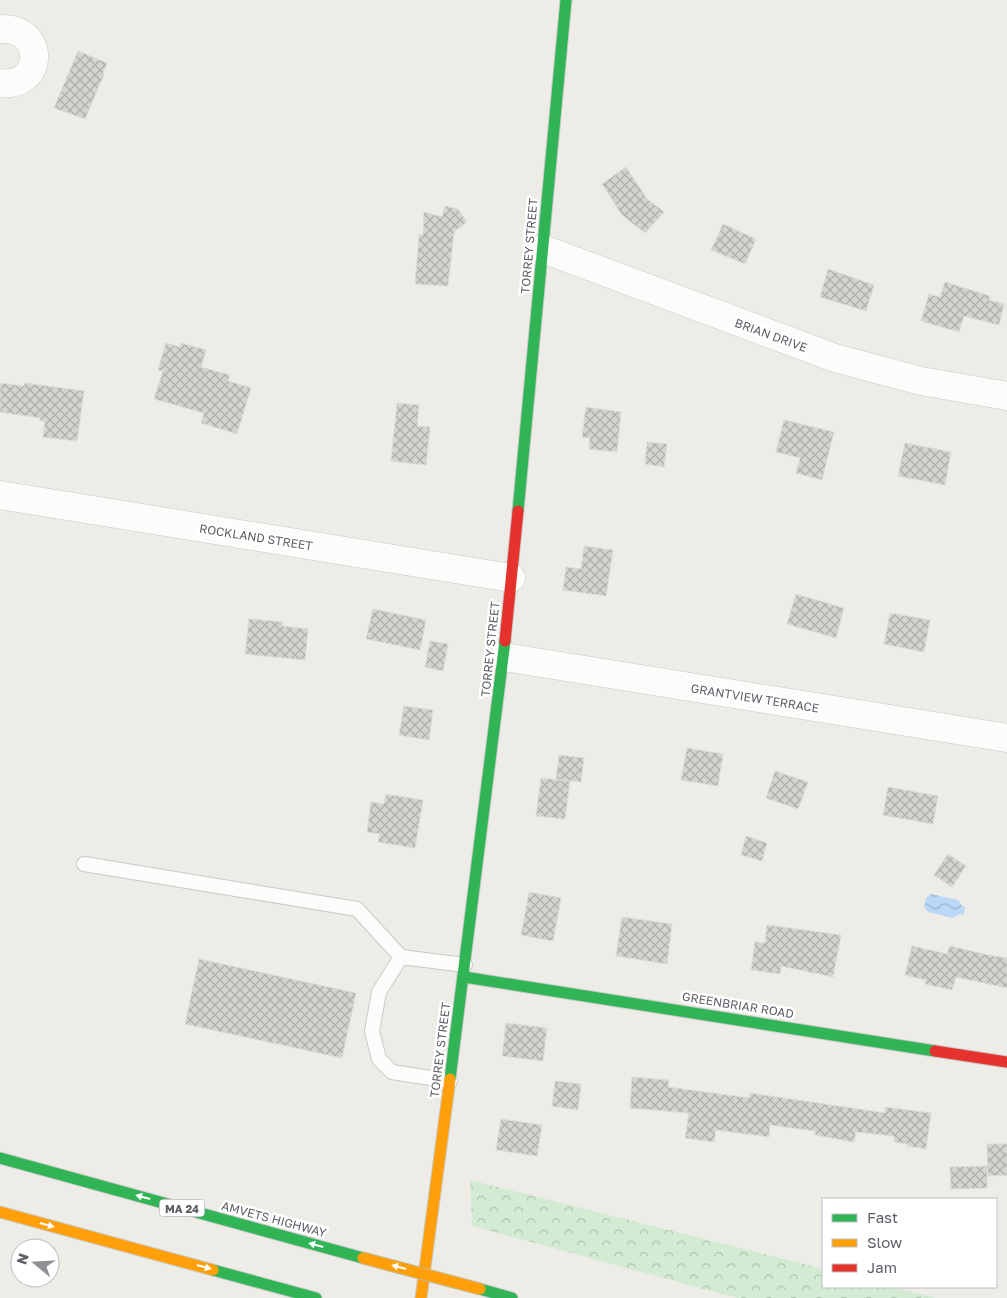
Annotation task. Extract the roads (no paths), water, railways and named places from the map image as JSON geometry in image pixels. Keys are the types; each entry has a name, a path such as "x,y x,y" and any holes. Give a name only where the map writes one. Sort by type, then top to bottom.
{"main road":[{"name":"TORREY STREET","path":"421,1298 465,971 504,657 566,0"},
{"name":"GREENBRIAR ROAD","path":"465,971 1007,1062"},
{"name":"AMVETS HIGHWAY","path":"0,1158 512,1298"},
{"path":"0,1212 316,1298"}],"street":[{"path":"0,29 14,29 21,32 28,38 35,52 32,69 26,76 10,84 0,83"},
{"name":"BRIAN DRIVE","path":"543,249 835,358 921,381 1007,396"},
{"name":"ROCKLAND STREET","path":"0,495 511,578"},
{"name":"GRANTVIEW TERRACE","path":"504,657 1007,738"}],"lane":[{"path":"84,864 357,909 401,957 465,971"},
{"path":"401,957 379,992 372,1031 379,1059 392,1072 450,1081"}],"water":[{"path":"931,894 958,900 965,907 964,915 960,914 953,918 928,912 924,907 926,898"}]}
